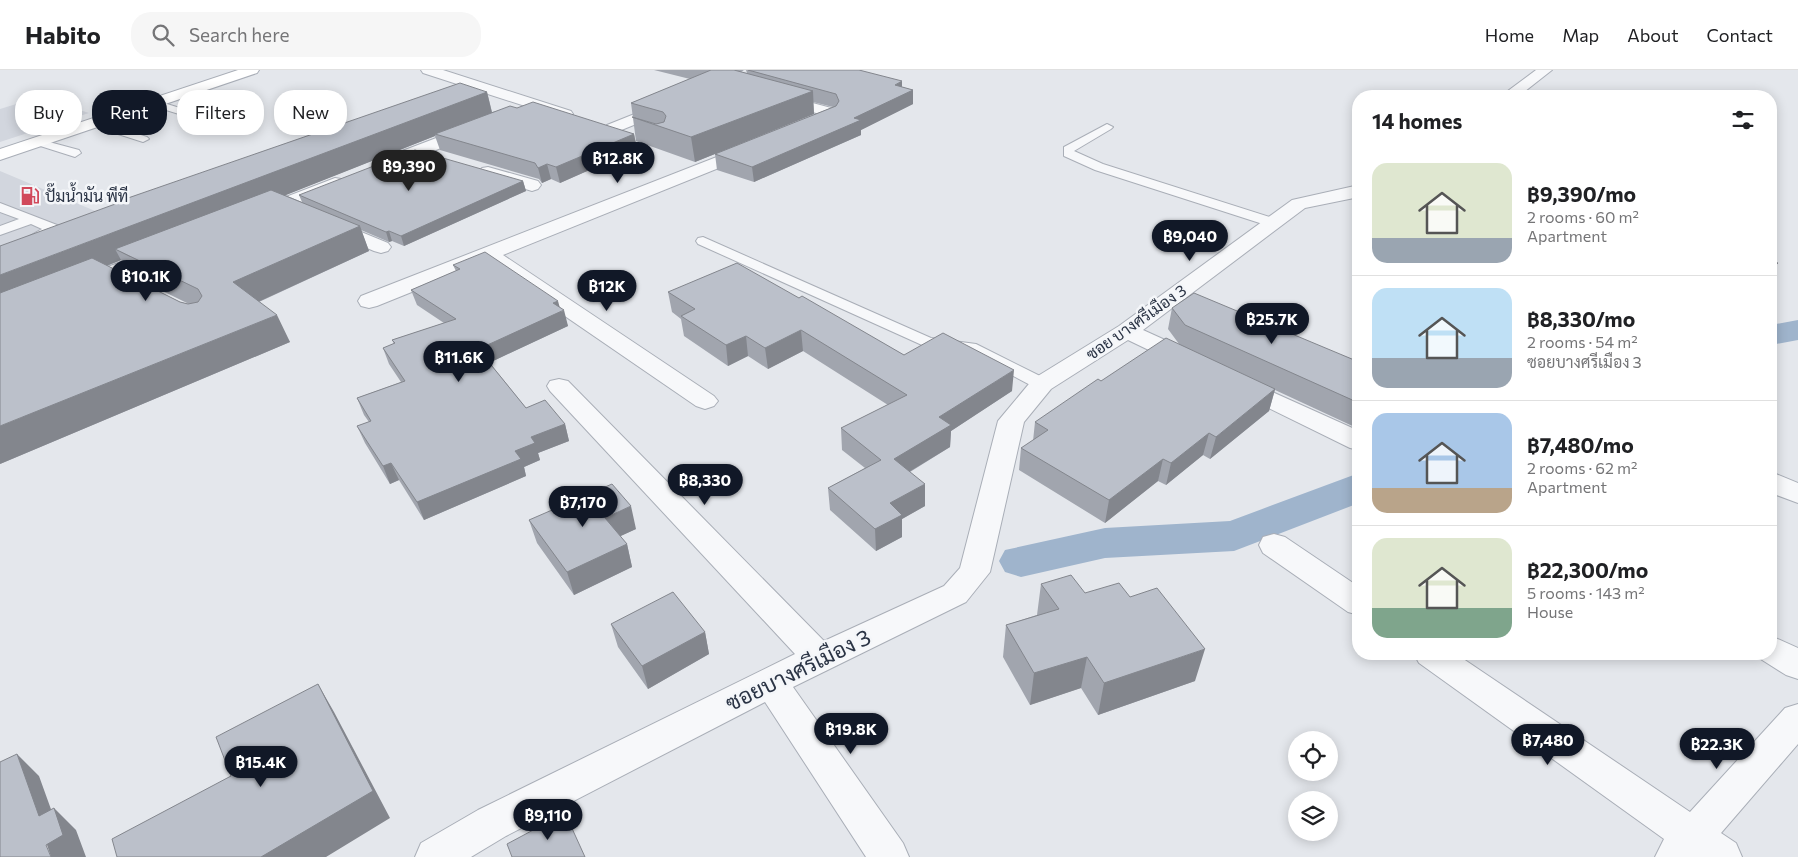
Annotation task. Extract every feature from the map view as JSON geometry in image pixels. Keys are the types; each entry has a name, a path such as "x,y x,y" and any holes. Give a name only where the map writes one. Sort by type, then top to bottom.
{"main road":[{"path":"167,99 252,70"},
{"path":"0,154 92,124"}],"street":[{"path":"428,70 532,105 578,118"},
{"path":"1517,90 1545,70"},
{"path":"762,95 829,112 830,116 784,135"},
{"path":"614,128 685,98"},
{"path":"506,116 532,105"},
{"path":"245,220 488,123"},
{"path":"596,123 641,136"},
{"path":"369,301 766,142"},
{"path":"416,151 443,159"},
{"path":"470,167 532,185"},
{"name":"ซอย บางศรีเมือง 3","path":"1042,384 1127,330 1299,204 1352,193"},
{"path":"281,205 381,247"},
{"path":"62,292 180,245"},
{"path":"488,254 705,401"},
{"path":"107,274 133,287"},
{"path":"1127,330 1352,439"},
{"name":"ซอยบางศรีเมือง 3","path":"435,857 492,823 771,684 819,658 956,594 974,572 989,518 1010,421 1042,384"},
{"path":"559,386 819,658"},
{"path":"1777,484 1798,494"},
{"path":"1274,544 1352,598"},
{"path":"1777,653 1798,665"},
{"path":"1439,660 1697,850 1798,719"},
{"path":"771,684 889,857"}],"lane":[{"path":"1107,126 1068,150 1068,153 1099,167 1274,223"},
{"path":"129,135 143,140"},
{"path":"38,142 75,153"},
{"path":"0,207 52,228 0,259"},
{"path":"0,231 30,220"},
{"path":"703,241 928,342 970,347 1042,384"}],"shaded area":[{"path":"15,104 15,135 21,135 0,142 0,109"},
{"path":"82,111 89,113 82,115"},
{"name":"ปั๊มน้ำมัน พีที","path":"0,171 119,221 0,267"}],"building":[{"path":"711,70 734,70 813,91 691,137 632,117 656,124 664,122 666,116 663,112 631,103"},
{"path":"748,70 859,70 902,81 895,85 913,90 854,118 861,120 752,167 715,154 836,106 839,101 836,94"},
{"path":"460,83 487,92 0,275 0,246 128,198 310,135 347,135 347,122"},
{"path":"533,102 634,134 556,167 547,164 538,168 535,163 435,134 510,106 517,108"},
{"path":"415,150 523,181 401,236 389,231 386,232 299,195"},
{"path":"271,190 360,226 233,282 277,315 0,426 0,293 92,258 180,302 188,304 198,302 202,296 198,289 115,249"},
{"path":"485,252 558,301 553,303 564,310 483,347 488,353 483,355 526,408 545,400 565,424 531,437 535,443 515,451 521,459 417,502 391,463 383,466 357,426 371,421 357,398 405,381 383,348 395,343 392,340 456,319 411,290 460,269 453,265"},
{"path":"737,263 799,298 802,296 904,355 943,333 1014,370 939,417 951,425 894,459 925,484 890,503 902,515 875,529 828,488 881,460 841,428 907,395 801,330 765,348 746,336 726,345 681,316 695,309 668,292"},
{"path":"1194,293 1352,359 1352,400 1185,325 1172,308"},
{"path":"1166,338 1275,389 1216,437 1209,433 1171,463 1163,459 1109,500 1021,448 1048,430 1035,422 1098,379 1101,381"},
{"path":"612,484 631,506 605,518 627,544 567,572 529,520"},
{"path":"1071,575 1085,593 1119,583 1130,597 1157,588 1205,649 1104,683 1087,657 1034,673 1006,625 1059,609 1041,584"},
{"path":"673,592 705,632 642,666 611,624"},
{"path":"318,684 373,791 261,857 117,857 112,839 231,776 216,737"},
{"path":"17,754 39,816 54,808 63,835 46,845 51,857 0,857 0,762"},
{"path":"565,813 585,857 512,857 507,844"}],"waterway":[{"path":"1777,334 1798,330"},
{"path":"1021,561 1105,543 1234,536 1352,490"}],"place":[{"name":"ปั๊มน้ำมัน พีที","path":"30,196"}]}
